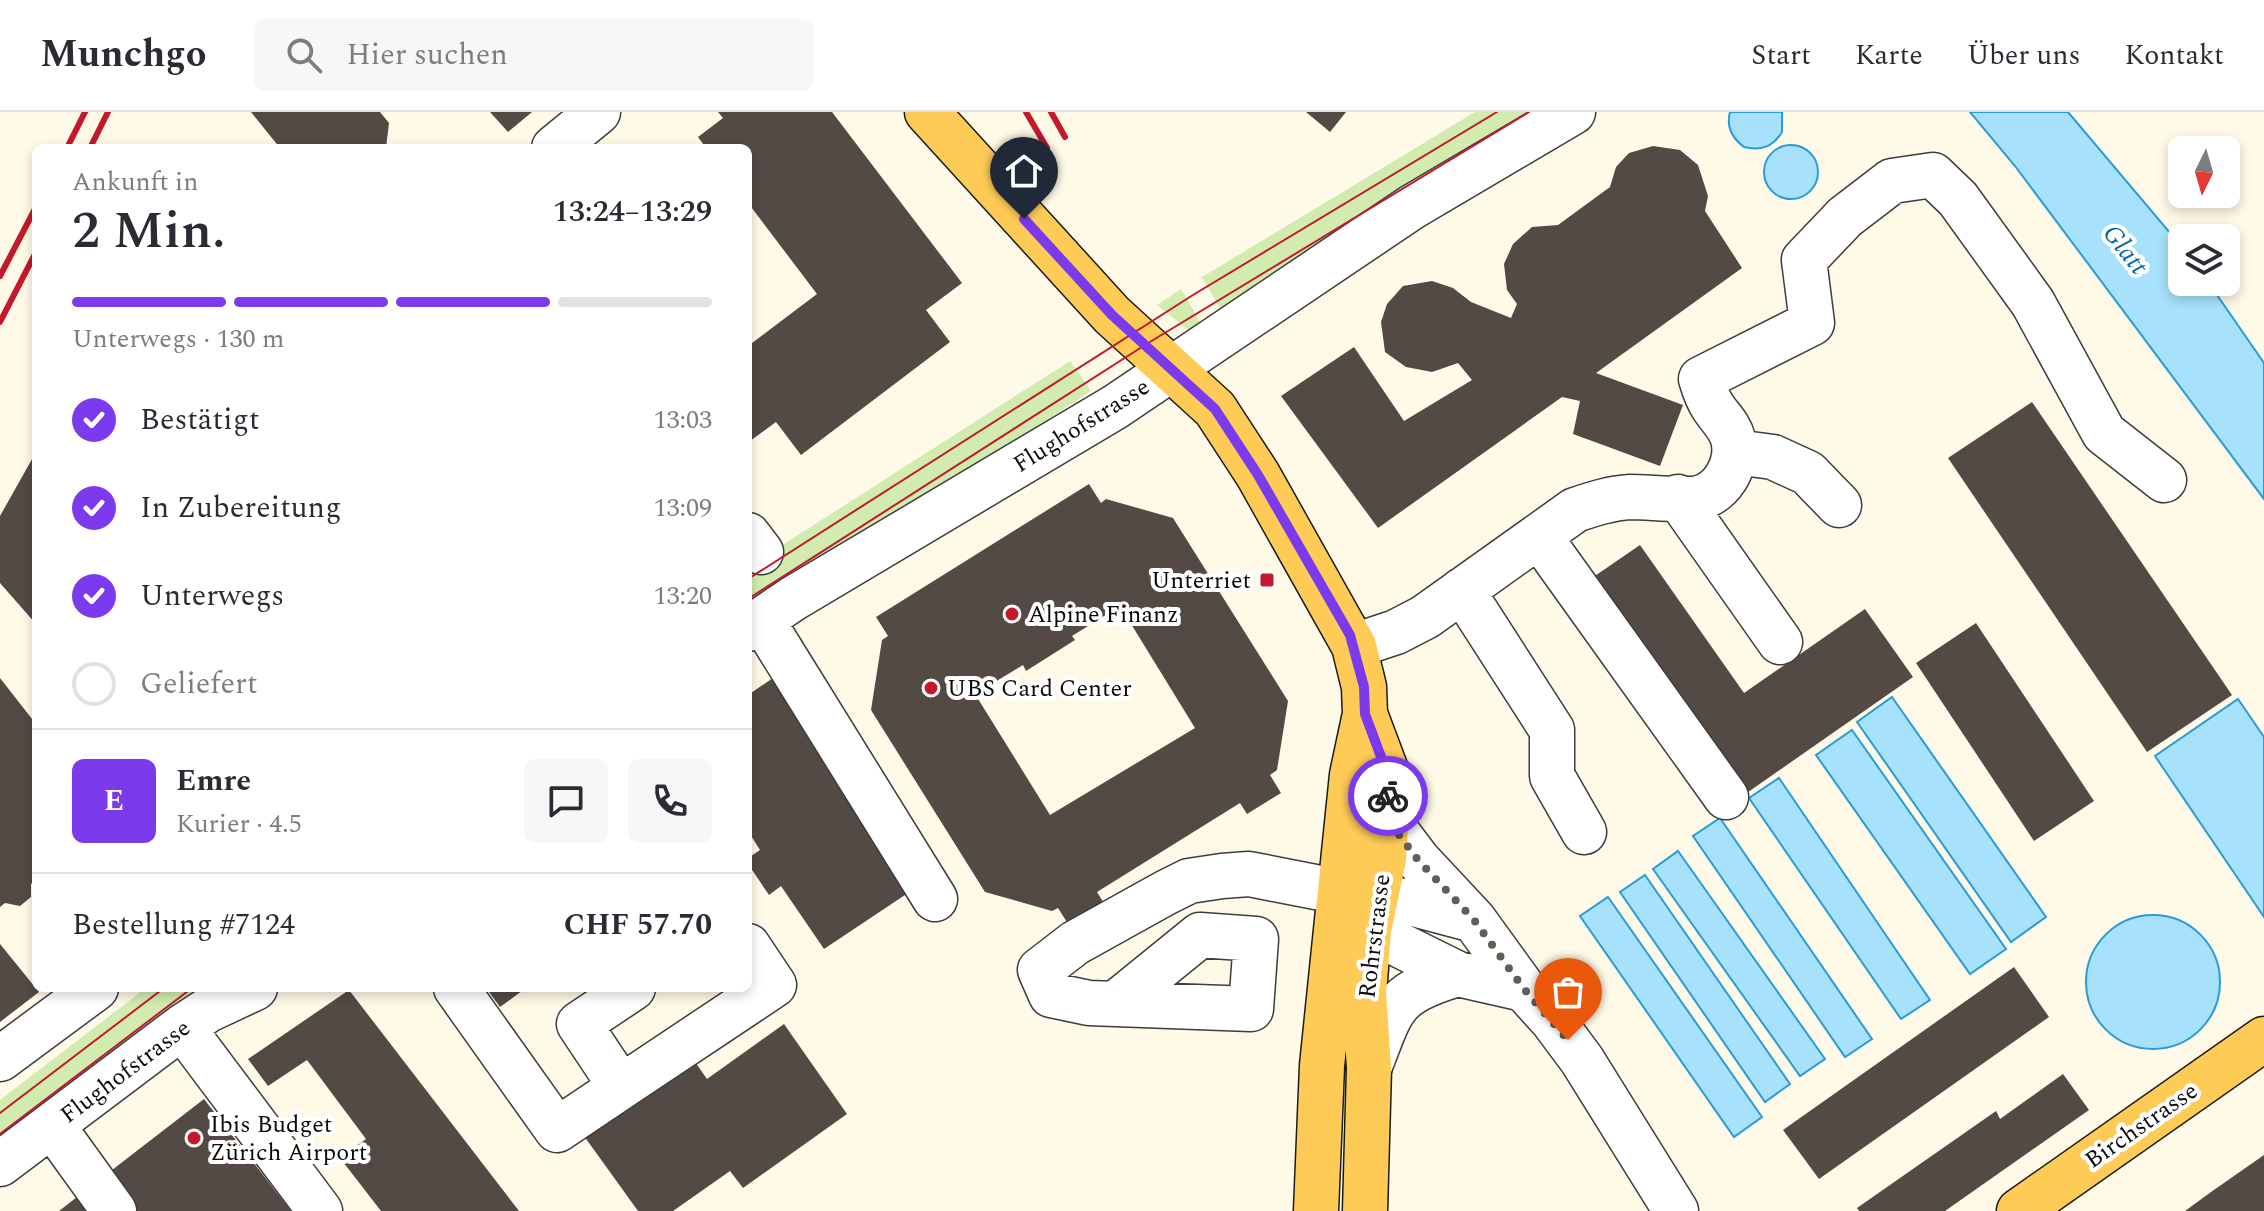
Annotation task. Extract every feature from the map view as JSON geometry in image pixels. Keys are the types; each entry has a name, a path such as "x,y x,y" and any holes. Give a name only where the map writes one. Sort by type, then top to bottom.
{"main road":[{"name":"Rohrstrasse","path":"927,112 1112,315 1215,409 1258,475 1354,646 1364,687 1365,714 1352,775 1362,905 1369,1068 1365,1211"},
{"name":"Rohrstrasse","path":"1316,1211 1322,1066 1362,905 1384,859 1389,778 1365,714"},
{"name":"Birchstrasse","path":"2019,1211 2264,1039"}],"street":[{"path":"559,144 598,112"},
{"name":"Flughofstrasse","path":"755,624 1115,407 1412,207 1573,112"},
{"path":"1354,646 1396,632 1425,617 1575,510 1601,501 1627,497 1699,498 1713,491 1724,481 1732,467 1735,452 1733,436 1706,396 1701,379 1812,323 1804,260 1845,217 1892,181 1933,175 1958,199 2033,303 2104,433 2164,480"},
{"path":"1735,452 1773,457 1808,473 1839,505"},
{"path":"1678,497 1780,642"},
{"path":"1539,536 1726,797"},
{"path":"1462,590 1552,730 1552,776 1584,832"},
{"path":"755,624 935,899"},
{"path":"1387,819 1418,860 1474,920 1524,989 1582,1060 1676,1211"},
{"path":"1115,1004 1089,1003 1051,995 1040,970 1075,943 1189,881 1249,874 1362,905 1474,920"},
{"path":"1362,905 1458,974 1524,989"},
{"path":"459,992 557,1130 621,1087 737,997 774,985 752,952"},
{"path":"1369,1068 1393,1010 1409,993 1426,983 1458,974"},
{"path":"0,1059 91,992"},
{"name":"Flughofstrasse","path":"0,1164 182,1027 208,1010 246,992"},
{"path":"621,1087 579,1024 627,992"},
{"path":"182,1027 320,1211"},
{"path":"52,1125 114,1211"}],"green space":[{"path":"1475,112 1550,112 1221,310 1202,277"},
{"path":"1181,289 1201,323 1188,330 1157,305"},
{"path":"1070,361 1091,391 752,611 752,564"},
{"path":"141,992 209,992 0,1150 0,1100"}],"water":[{"path":"1730,112 1782,112 1782,132 1766,147 1744,147 1731,132"},
{"name":"Glatt","path":"1970,112 2068,112 2168,230 2168,296 2218,296 2264,363 2264,499 2015,166"},
{"path":"1791,145 1810,153 1818,172 1810,191 1791,199 1772,191 1764,172 1772,153"},
{"path":"1892,697 2046,917 2011,942 1857,722"},
{"path":"2238,699 2264,737 2264,917 2155,756"},
{"path":"1852,730 2006,949 1970,974 1816,755"},
{"path":"1779,778 1930,1000 1901,1019 1749,798"},
{"path":"1720,818 1872,1039 1845,1057 1693,836"},
{"path":"1678,851 1825,1059 1800,1076 1653,869"},
{"path":"1645,875 1790,1084 1765,1102 1620,892"},
{"path":"1608,897 1762,1117 1734,1137 1580,916"},
{"path":"2153,915 2179,920 2200,935 2215,956 2220,982 2215,1008 2200,1029 2179,1044 2153,1049 2127,1044 2106,1029 2091,1008 2086,982 2091,956 2106,935 2127,920"}],"building":[{"path":"251,112 380,112 389,123 386,144 277,144"},
{"path":"490,112 532,112 508,132"},
{"path":"718,112 832,112 962,283 926,310 950,342 801,455 776,422 752,440 752,343 817,294 752,208 752,144 703,144 698,137 723,118"},
{"path":"1306,112 1346,112 1330,132"},
{"path":"1653,146 1680,150 1698,165 1708,196 1705,211 1742,268 1596,373 1683,405 1660,466 1573,434 1580,401 1562,397 1378,528 1281,396 1354,347 1404,421 1472,380 1458,363 1432,372 1406,367 1385,352 1381,322 1387,304 1403,286 1432,281 1453,288 1471,302 1511,318 1517,304 1507,290 1504,264 1513,244 1532,227 1558,225 1610,187 1616,167 1629,153"},
{"path":"2032,402 2232,695 2147,752 1948,458"},
{"path":"32,459 32,619 0,583 0,516"},
{"path":"1089,484 1101,503 1106,499 1173,518 1288,701 1277,770 1270,775 1281,793 1247,814 1240,803 1097,892 1105,905 1070,927 1058,908 1052,911 985,892 871,710 882,640 888,636 876,617","holes":["1120,606 1195,728 1050,815 975,694 1023,665 1026,671 1075,640 1072,636"]},
{"path":"1640,545 1744,693 1865,609 1913,677 1741,797 1589,580"},
{"path":"1976,623 2094,801 2034,841 1916,663"},
{"path":"0,678 32,719 32,883 31,897 20,906 5,903 0,907"},
{"path":"773,678 914,889 824,949 781,886 769,895 752,870 752,855 760,850 752,837 752,692"},
{"path":"0,944 32,983 32,992 39,992 0,1022"},
{"path":"2014,967 2049,1017 1819,1179 1783,1130"},
{"path":"346,992 351,992 519,1211 381,1211 340,1158 366,1139 307,1060 268,1086 248,1059"},
{"path":"489,992 521,992 500,1007"},
{"path":"784,1024 847,1114 743,1188 730,1171 673,1211 638,1211 584,1136 693,1059 707,1079"},
{"path":"2063,1074 2089,1110 1945,1211 1859,1211 1857,1208 1996,1111 2000,1119"},
{"name":"Ibis Budget Zürich Airport","path":"204,1099 291,1211 130,1211 103,1177"},
{"path":"2264,1155 2264,1211 2185,1211 2211,1192"},
{"path":"77,1197 88,1211 59,1211"}],"tram line":[{"path":"752,576 1193,295 1497,112"},
{"path":"752,596 1145,345 1529,112"},
{"path":"0,1113 159,992"},
{"path":"0,1134 187,992"}],"railway":[{"path":"69,144 85,112"},
{"path":"92,144 108,112"},
{"path":"1026,112 1047,148"},
{"path":"1051,112 1065,137"},
{"path":"0,276 32,215"},
{"path":"0,322 32,260"}],"way so far":[{"path":"1388,796 1387,819 1418,860 1474,920 1524,989 1568,1040"}],"place":[{"name":"Unterriet","path":"1267,580"},
{"name":"Alpine Finanz","path":"1012,614"},
{"name":"UBS Card Center","path":"931,688"},
{"name":"Ibis Budget Zürich Airport","path":"194,1138"}],"route":[{"path":"1024,219 1112,315 1215,409 1258,475 1350,635 1364,687 1365,714 1389,778 1388,796"}]}
